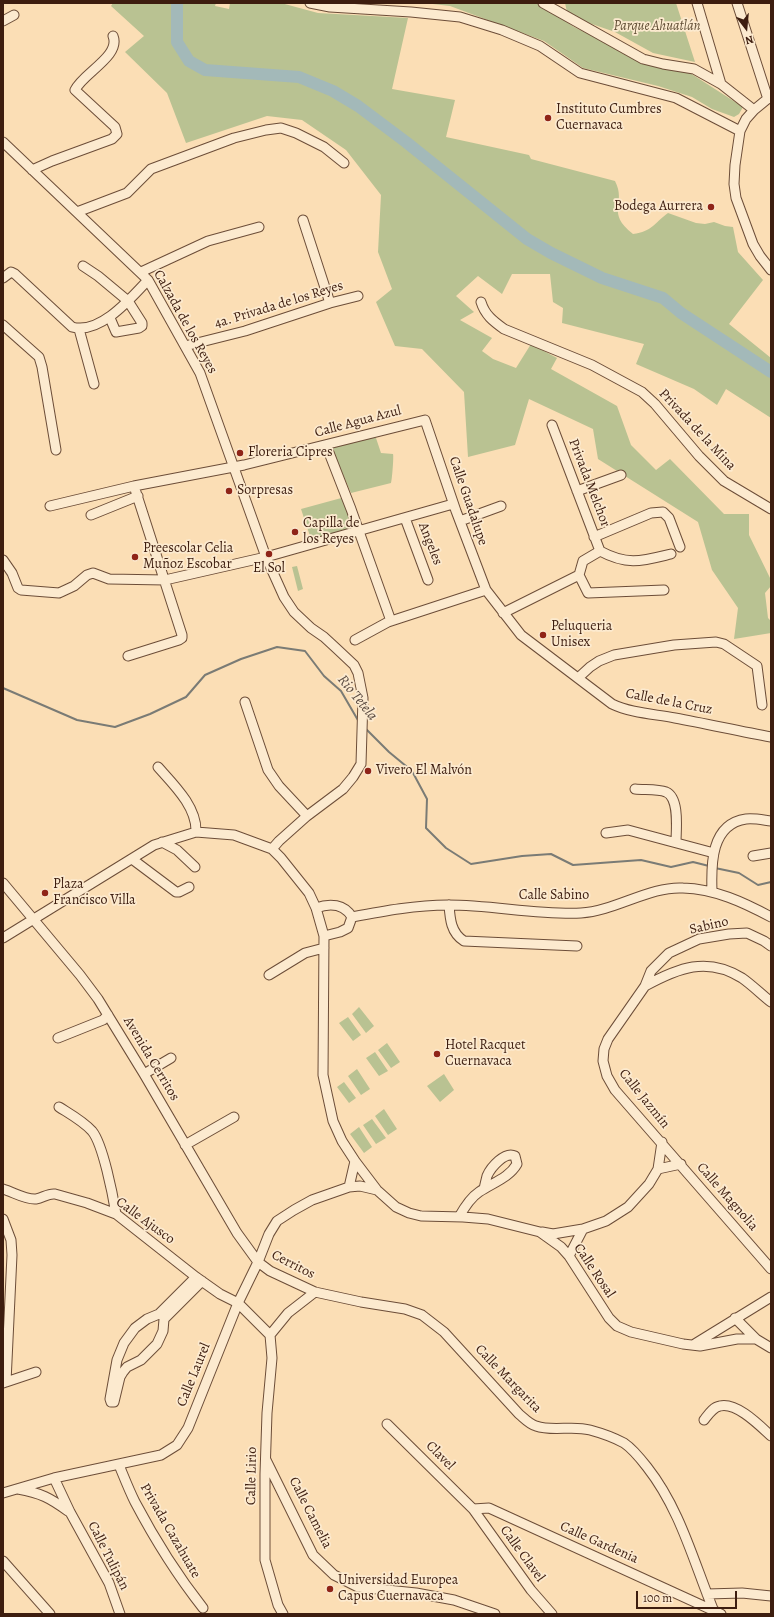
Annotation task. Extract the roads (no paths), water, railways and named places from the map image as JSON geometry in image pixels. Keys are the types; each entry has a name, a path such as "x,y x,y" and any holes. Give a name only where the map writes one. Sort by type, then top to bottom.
{"street":[{"path":"310,3 330,7 411,12 460,17 502,30 540,46 580,73 676,98 740,131"},
{"path":"697,3 721,84"},
{"path":"737,3 769,98 754,110 746,119 740,131 735,164 734,184 736,198 753,244 771,270"},
{"path":"545,4 558,7 643,59 694,69 721,84 754,110"},
{"path":"3,21 14,15"},
{"path":"32,170 112,139 117,134 115,127 75,90 81,81 113,51 113,36"},
{"path":"77,212 127,193 151,169 234,138 266,130 280,128 296,133 324,147 344,163"},
{"name":"Calzada de los Reyes","path":"3,142 148,280 200,373 266,557 284,597 294,612 354,665 358,673 362,690 361,764 343,789 307,816 272,849"},
{"path":"303,220 330,303"},
{"path":"141,272 208,241 259,227"},
{"path":"83,266 98,276 128,301 142,323 142,326 139,328 116,332 110,318"},
{"path":"3,278 11,272 15,274 72,327 79,329 110,318 148,280"},
{"name":"4a. Privada de los Reyes","path":"186,346 245,331 330,303 358,296"},
{"name":"Privada de la Mina","path":"481,302 484,312 504,329 592,366 642,392 655,404 724,481 771,510"},
{"path":"3,325 39,357 42,366 56,450"},
{"path":"79,329 94,384"},
{"name":"Calle Agua Azul","path":"50,506 134,486 326,445 425,420"},
{"name":"Calle Guadalupe","path":"425,420 453,504 486,590"},
{"name":"Privada Melchor","path":"552,425 600,551"},
{"path":"326,445 391,621"},
{"path":"577,491 621,475"},
{"path":"128,656 182,638 165,580 134,486"},
{"path":"92,515 138,496"},
{"path":"3,560 12,573 18,588 21,590 59,592 74,586 81,579 93,573 109,579 165,580 266,557 453,504"},
{"path":"460,521 501,506"},
{"path":"594,537 652,513 663,512 669,518 680,547"},
{"name":"Angeles","path":"405,518 428,580"},
{"path":"664,590 588,593 579,574 583,561 600,551 614,558 630,562 648,560 671,554"},
{"path":"503,613 579,574"},
{"path":"355,640 391,621 486,590"},
{"name":"Calle de la Cruz","path":"486,590 521,635 612,704 637,712 701,722 771,738"},
{"path":"578,678 595,664 614,655 674,645 716,642 724,644 758,666 762,706"},
{"path":"245,702 268,770 279,786 307,816"},
{"path":"158,767 188,805 195,822 196,832"},
{"path":"635,790 666,792 671,795 676,813 676,842"},
{"path":"712,891 711,871 713,854 720,836 731,824 739,821 752,818 771,821"},
{"path":"606,833 628,830 676,842 713,854"},
{"path":"3,938 132,858 162,842 196,832 234,835 272,849"},
{"path":"162,842 177,850 195,867"},
{"name":"Calle Rosal","path":"272,849 301,882 309,893 316,908 324,936 323,1075 334,1121 342,1141 377,1190 396,1207 409,1213 437,1218 460,1217 488,1219 540,1232 561,1247 604,1311 617,1326 631,1332 664,1340 705,1346 737,1339 756,1339"},
{"path":"753,856 771,853"},
{"path":"132,858 176,892 180,892 189,887"},
{"name":"Avenida Cerritos","path":"3,882 80,975 108,1015 237,1233 258,1262"},
{"name":"Calle Sabino","path":"352,917 422,906 449,905 541,912 582,913 599,910 674,888 712,891 736,900 771,918"},
{"path":"316,908 328,905 339,906 349,912 352,917 348,928 340,932 324,936"},
{"path":"449,905 454,932 458,938 464,941 577,946"},
{"name":"Sabino","path":"646,986 651,971 669,953 699,939 730,934 747,934 764,941 771,946"},
{"path":"268,975 305,953 324,948"},
{"path":"660,961 667,974"},
{"path":"646,986 678,969 709,966 728,971 742,978 771,1002"},
{"name":"Calle Jazmín","path":"540,1232 553,1234 584,1229 606,1221 628,1207 648,1184 658,1169 662,1142 615,1090 607,1076 603,1061 604,1049 608,1039 646,986"},
{"path":"58,1038 103,1020 108,1015"},
{"path":"144,1074 171,1058"},
{"path":"59,1107 81,1122 96,1137 111,1188 116,1214"},
{"path":"185,1146 234,1116"},
{"name":"Calle Magnolia","path":"662,1142 771,1269"},
{"path":"349,1187 355,1161"},
{"path":"658,1169 681,1164"},
{"name":"Calle Laurel","path":"3,1493 54,1478 161,1455 177,1444 184,1437 238,1303 258,1262 269,1234 277,1221 312,1200 349,1187 360,1186 377,1190"},
{"name":"Calle Ajusco","path":"3,1189 32,1199 55,1194 87,1202 116,1214 199,1279 220,1294 238,1303 270,1335"},
{"path":"460,1217 470,1201 484,1189"},
{"path":"4,1223 11,1240 12,1255 4,1383 36,1372"},
{"path":"568,1256 584,1229"},
{"name":"Cerritos","path":"258,1262 270,1271 315,1292"},
{"path":"162,1316 163,1331 157,1344 141,1360 127,1367 120,1377 116,1399 112,1403 110,1399 117,1360 124,1343 135,1328 147,1319 162,1316 199,1279"},
{"path":"270,1335 288,1314 315,1292"},
{"name":"Calle Margarita","path":"315,1292 361,1302 405,1309 422,1315 444,1332 518,1414 530,1424 541,1427 571,1427 588,1429 624,1444 639,1456 653,1474 667,1497 681,1524 707,1594 717,1612"},
{"path":"693,1345 771,1297"},
{"path":"735,1318 756,1339 771,1348"},
{"name":"Calle Lirio","path":"270,1335 272,1358 267,1413 265,1560 278,1605 283,1614"},
{"path":"117,1360 119,1365 122,1367 127,1367"},
{"path":"704,1420 712,1410 720,1406 729,1406 742,1412 771,1436"},
{"name":"Clavel","path":"387,1424 473,1508"},
{"name":"Calle Camelia","path":"266,1460 314,1555 334,1575 358,1587 416,1593 454,1600 495,1614"},
{"name":"Privada Cazahuate","path":"120,1465 134,1501 189,1591 203,1608"},
{"name":"Calle Tulipán","path":"54,1478 70,1512 109,1583 120,1614"},
{"name":"Calle Tulipán","path":"17,1489 38,1493 55,1501 70,1512"},
{"name":"Calle Gardenia","path":"473,1508 489,1508 717,1612"},
{"name":"Calle Clavel","path":"473,1508 530,1590 552,1614"},
{"path":"3,1561 50,1614"},
{"path":"707,1594 742,1593 771,1596"}],"waterway":[{"path":"177,3 177,42 189,61 205,70 299,77 333,91 358,106 406,142 527,239 551,253 602,278 663,298 681,313 771,372"},
{"name":"Rio Tetela","path":"3,688 77,720 115,727 150,714 186,697 205,675 241,659 277,647 305,651 324,676 341,691 359,722"},
{"name":"Rio Tetela","path":"365,728 389,752 412,771 427,799 426,828 446,848 471,864 522,856 551,854 573,865 641,860 671,867 693,862 709,866"},
{"name":"Rio Tetela","path":"715,868 739,873 758,885 771,882"}],"place":[{"name":"Instituto Cumbres Cuernavaca","path":"548,118"},
{"name":"Bodega Aurrera","path":"711,207"},
{"name":"Floreria Cipres","path":"240,453"},
{"name":"Sorpresas","path":"229,491"},
{"name":"Capilla de los Reyes","path":"295,532"},
{"name":"El Sol","path":"269,554"},
{"name":"Preescolar Celia Muñoz Escobar","path":"135,557"},
{"name":"Peluqueria Unisex","path":"543,635"},
{"name":"Vivero El Malvón","path":"368,771"},
{"name":"Plaza Francisco Villa","path":"45,893"},
{"name":"Hotel Racquet Cuernavaca","path":"437,1054"},
{"name":"Universidad Europea Capus Cuernavaca","path":"330,1589"}],"park label":[{"name":"Parque Ahuatlán","path":"657,27"}]}
